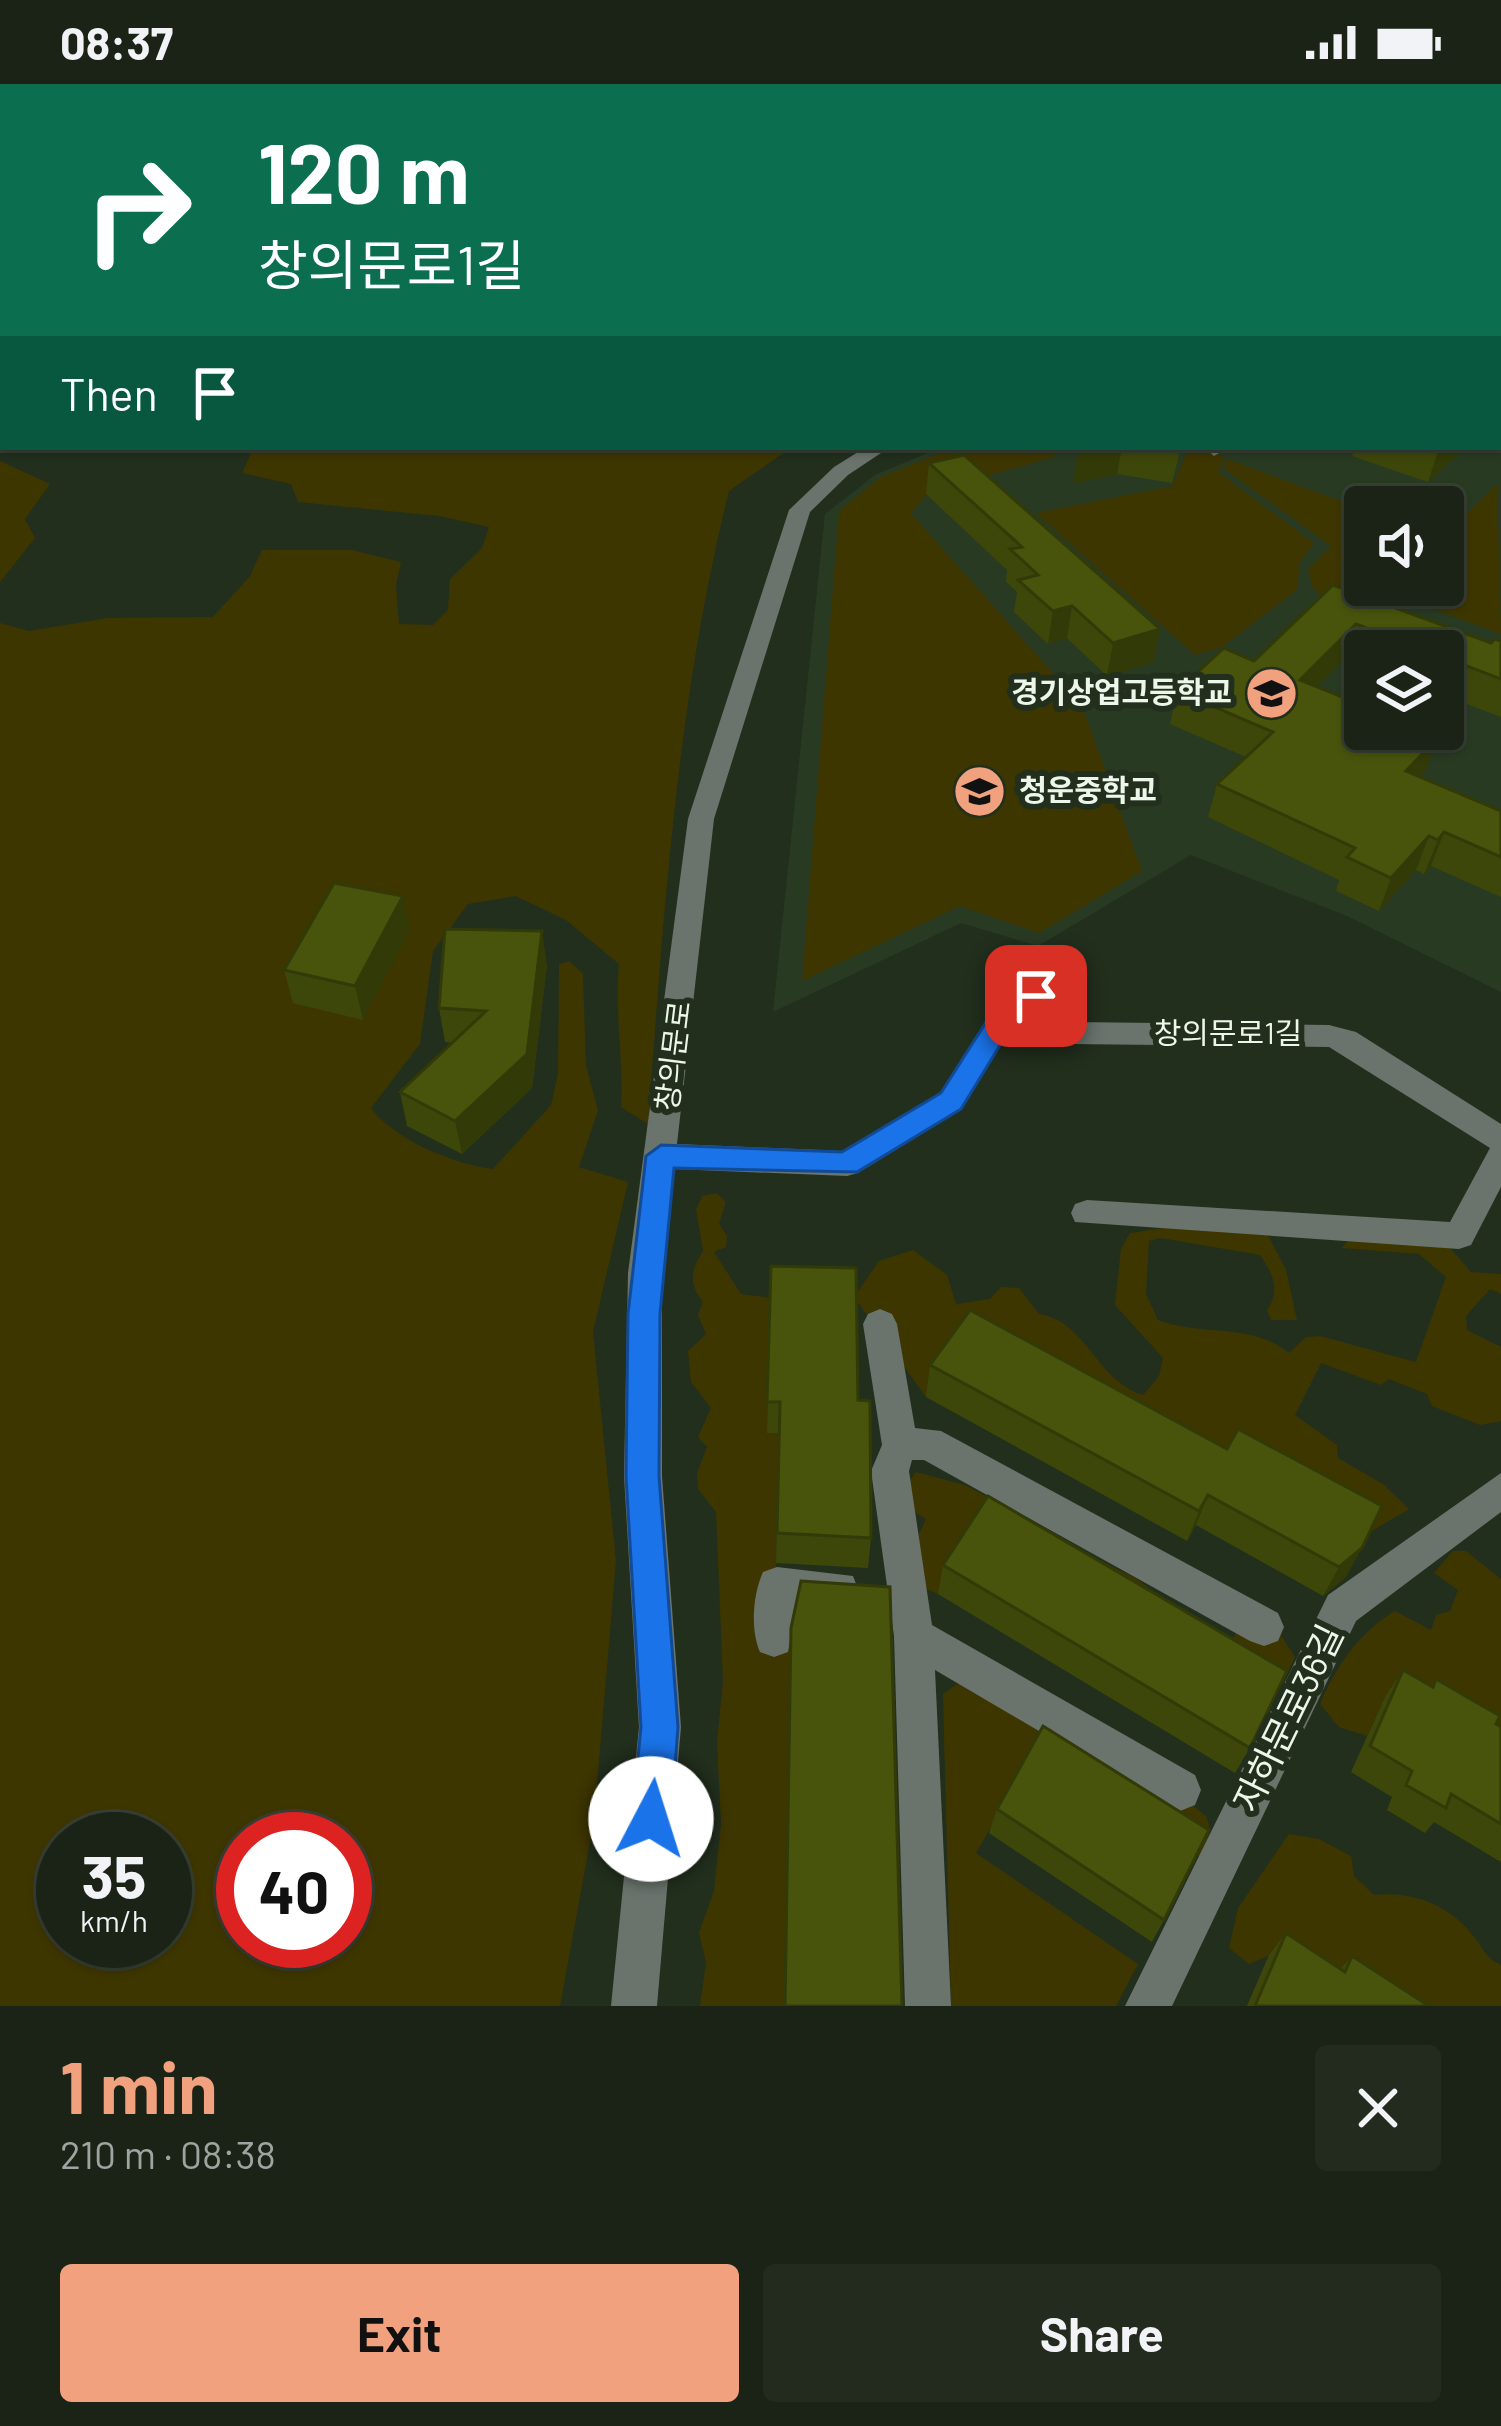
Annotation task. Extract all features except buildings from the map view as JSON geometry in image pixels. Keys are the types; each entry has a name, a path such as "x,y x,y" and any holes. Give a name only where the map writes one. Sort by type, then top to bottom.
{"street":[{"name":"창의문로","path":"634,2006 660,1727 643,1476 645,1273 701,819 800,510 841,471 875,450"},
{"path":"661,1156 847,1164 951,1101 1006,1012 1036,996"},
{"name":"창의문로1길","path":"1070,1034 1329,1036 1345,1040 1501,1140"},
{"path":"1087,1213 1459,1236 1501,1157"},
{"path":"880,1324 900,1445 890,1471 904,1593 914,1636 928,2006"},
{"path":"900,1445 928,1443 1264,1627"},
{"name":"자하문로36길","path":"1148,2006 1342,1608 1501,1491"},
{"path":"774,1638 777,1585 904,1593"},
{"path":"914,1636 1180,1790"}],"shaded area":[{"path":"253,450 788,450 729,491 711,569 675,806 648,1124 621,1107 619,964 566,920 516,896 468,904 433,951 420,1044 371,1108 394,1130 426,1149 493,1169 551,1105 558,1074 559,964 569,961 583,974 586,1066 598,1110 579,1167 628,1182 593,1332 616,1561 594,1820 560,2006 0,2006 0,623 29,631 108,618 213,617 250,576 262,550 352,550 401,562 396,585 399,624 433,625 448,610 450,579 482,548 489,527 439,516 298,502 291,484 242,473"},
{"name":"청운중학교","path":"935,450 1501,450 1501,992 1347,916 1191,855 1038,946 961,923 773,1012 825,514 875,475"},
{"path":"948,450 1058,450 1054,457 929,492 911,513 1082,706 1142,871 1039,933 960,906 802,981 839,511 881,477"},
{"path":"1204,450 1225,457 1218,472 1314,543 1300,562 1297,590 1222,647 1195,655 1036,513 1172,486 1187,452"},
{"path":"1228,459 1344,502 1344,606 1394,606 1455,630 1389,630 1328,606 1312,586 1308,569 1331,546 1223,468"},
{"path":"0,461 50,484 25,519 35,538 0,582"},
{"path":"1497,484 1501,634 1426,606 1464,606 1464,517"},
{"path":"1464,634 1501,648 1464,650"},
{"path":"717,1193 726,1202 719,1224 727,1236 726,1247 714,1252 741,1294 771,1298 767,1432 779,1433 776,1570 791,1604 784,2006 700,2006 706,1962 699,1933 714,1891 721,1824 717,1743 723,1681 716,1512 698,1489 697,1473 707,1447 698,1437 711,1408 691,1382 688,1351 706,1334 698,1315 703,1301 693,1283 703,1251 696,1210 702,1196"},
{"path":"1184,1225 1268,1235 1286,1270 1297,1320 1271,1320 1267,1310 1274,1282 1260,1255 1161,1238 1149,1241 1146,1294 1158,1320 1258,1337 1289,1353 1306,1337 1320,1336 1416,1362 1446,1277 1419,1254 1342,1248 1351,1237 1445,1242 1471,1272 1501,1274 1501,1294 1490,1289 1466,1316 1467,1330 1501,1347 1501,1421 1480,1425 1432,1406 1427,1394 1389,1379 1381,1385 1321,1363 1295,1415 1337,1445 1338,1458 1383,1484 1409,1509 1365,1535 926,1397 854,1297 879,1261 913,1250 947,1275 956,1304 990,1299 1001,1287 1019,1288 1039,1314 1069,1328 1113,1377 1143,1395 1159,1376 1163,1358 1115,1305 1121,1249 1130,1233"},
{"path":"916,1472 965,1485 1028,1518 1042,1531 1137,1579 1177,1610 1233,1640 1236,1633 1280,1634 1295,1657 1275,1700 982,1526 938,1594 917,1585 917,1538 926,1519 910,1509 910,1480"},
{"path":"1453,1551 1466,1551 1501,1579 1501,1766 1385,1697 1367,1736 1339,1727 1320,1704 1350,1652 1382,1619 1395,1611 1431,1630 1436,1615 1450,1611 1458,1590 1434,1573"},
{"path":"959,1683 1179,1794 1207,1817 1210,1831 1201,1858 1034,1753 976,1853 1138,1964 1116,2006 951,2006 943,1694"},
{"path":"1289,1834 1319,1839 1351,1856 1354,1876 1374,1895 1417,1898 1454,1917 1501,1965 1501,2006 1377,2006 1270,1955 1249,1964 1229,1948 1238,1908"}],"place":[{"name":"경기상업고등학교","path":"1271,693"},
{"name":"청운중학교","path":"980,791"}],"route":[{"path":"651,1819 660,1727 643,1476 644,1314 661,1156 847,1164 897,1138 951,1101 1006,1012 1036,996"}]}
